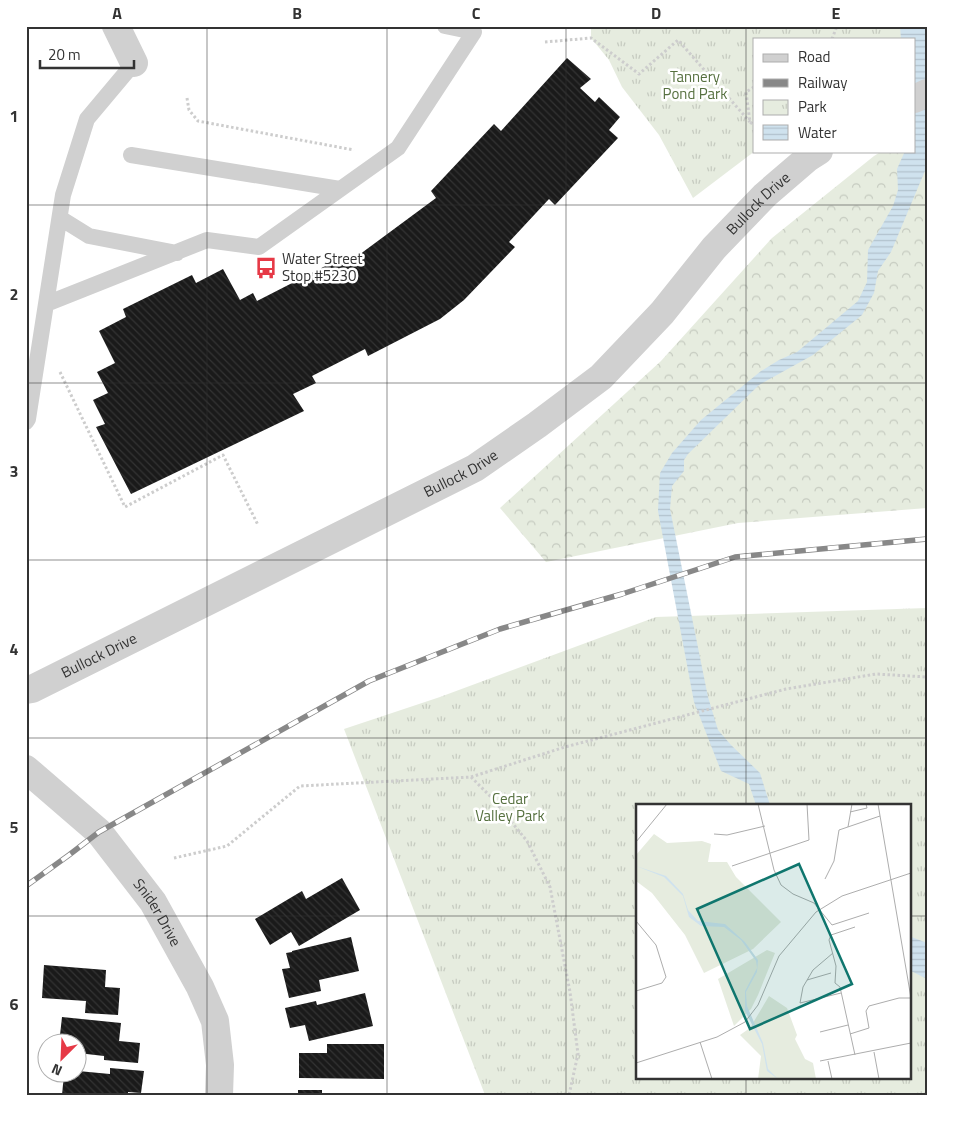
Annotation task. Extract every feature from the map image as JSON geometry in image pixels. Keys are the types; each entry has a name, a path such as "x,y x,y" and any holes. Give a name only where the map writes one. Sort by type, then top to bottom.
{"street":[{"path":"116,26 134,63"},
{"name":"Bullock Drive","path":"26,690 32,689 475,468 601,377 662,313 714,248 765,194 817,152"},
{"name":"Snider Drive","path":"26,769 99,832 153,902 200,987 215,1020 220,1065 220,1095"}],"lane":[{"path":"46,304 207,240 259,247 398,148 474,32 445,26"},
{"path":"26,422 63,195 88,119 134,63"},
{"path":"131,155 340,189"},
{"path":"60,218 89,236 177,253"}],"path":[{"path":"832,38 837,26"},
{"path":"545,42 591,38 639,74 678,40 753,124"},
{"path":"750,122 746,92 753,88"},
{"path":"187,98 189,110 198,121 387,156"},
{"path":"58,367 125,507 223,455 258,525"},
{"path":"174,858 227,846 300,786 471,777 565,748 786,689 876,674 927,677"},
{"path":"471,777 492,798 527,841 550,887 570,992 578,1054 569,1095"}],"green space":[{"name":"Tannery Pond Park","path":"591,26 927,26 927,33 916,42 916,38 753,38 754,152 693,198 659,135 622,87 609,60 591,38"},
{"path":"927,128 927,508 738,523 546,562 500,508 661,361 772,238 874,156 880,152 916,152 916,147"},
{"name":"Cedar Valley Park","path":"927,608 927,1095 485,1095 344,729 440,697 656,617"}],"water":[{"path":"900,26 925,26 927,166 891,252 878,271 874,293 862,315 813,355 759,385 688,454 684,460 684,471 672,486 670,509 708,697 718,730 760,773 770,804 756,804 749,784 721,771 694,702 658,511 660,473 672,453 701,420 761,371 797,352 858,301 867,282 868,250 893,206 898,190 897,169 905,152 916,152 916,38 901,38"},
{"path":"910,936 927,943 927,979 910,970"}],"building":[{"path":"567,58 591,79 580,88 595,102 599,97 620,117 609,130 618,138 555,205 549,199 509,242 515,247 464,300 440,319 368,356 365,349 312,376 316,383 293,394 304,411 131,494 96,427 105,424 93,400 108,393 97,372 115,363 99,331 126,317 123,309 192,275 196,283 223,269 240,300 253,293 257,301 339,259 344,266 436,198 431,191 494,124 501,131"},
{"path":"342,878 360,910 299,946 291,932 270,945 255,919 302,891 306,899"},
{"path":"351,937 359,971 319,980 321,991 289,998 282,969 290,968 286,953"},
{"path":"44,965 106,970 105,987 120,988 118,1015 85,1013 86,1001 42,998"},
{"path":"365,993 373,1026 309,1041 305,1025 290,1028 285,1008 316,1001 317,1005"},
{"path":"62,1017 121,1023 119,1041 140,1043 138,1063 104,1060 104,1056 88,1054 88,1034 60,1034"},
{"path":"327,1044 384,1044 384,1079 299,1078 299,1053 327,1053"},
{"path":"110,1068 144,1071 141,1093 128,1092 128,1095 62,1095 63,1084 88,1084 88,1072 110,1074"},
{"path":"298,1090 322,1090 322,1095 298,1095"}],"railway":[{"path":"26,886 99,832 369,681 500,629 622,594 735,557 927,539"}],"place":[{"name":"Water Street Stop #5230","path":"266,268"}]}
